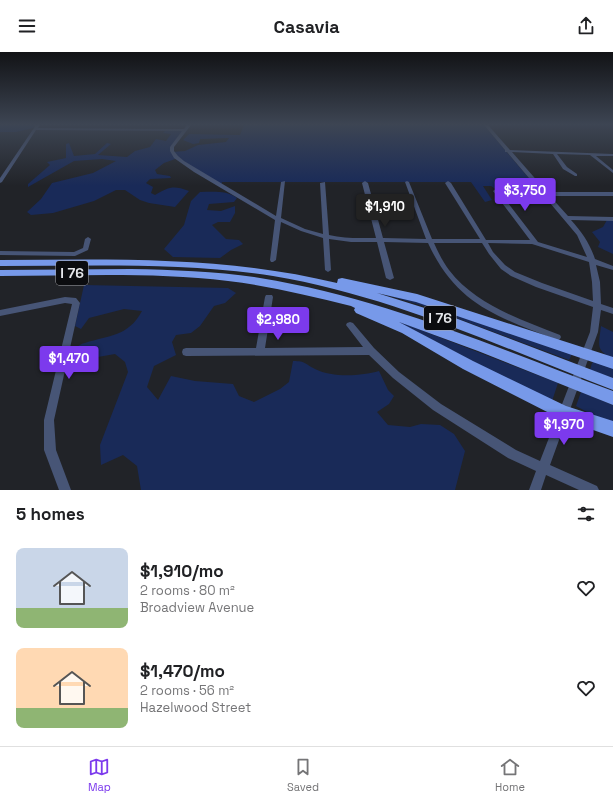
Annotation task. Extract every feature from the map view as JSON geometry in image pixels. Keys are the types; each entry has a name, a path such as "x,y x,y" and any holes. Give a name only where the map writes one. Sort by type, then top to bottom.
{"highway":[{"name":"I 76","path":"0,263 176,264 261,271 330,284 386,299 457,324 613,384"},
{"path":"261,271 344,282 404,294 584,358 613,363"},
{"name":"I 76","path":"0,273 144,273 200,275 259,282 319,294 399,316 613,398"},
{"path":"319,294 406,330 468,365 564,413 613,429"}],"street":[{"path":"0,182 25,145"},
{"path":"173,145 173,153 180,160 221,185 278,219 306,232 327,238 536,243 613,268"},
{"path":"503,145 583,238 591,260 597,305 594,332 535,490"},
{"path":"507,151 613,155"},
{"path":"554,153 564,168 575,175"},
{"path":"592,155 613,172"},
{"path":"273,260 283,182"},
{"path":"407,182 431,241 446,271 469,295 502,314 557,337"},
{"path":"323,183 328,270"},
{"path":"365,183 390,278"},
{"path":"448,183 498,263 513,274 613,311"},
{"path":"496,191 536,243"},
{"path":"545,194 613,194"},
{"path":"566,218 613,219"},
{"path":"0,253 75,254 86,248 88,239"},
{"path":"260,351 269,298"},
{"path":"0,314 65,300 73,300 76,303 49,420 50,450 65,490"},
{"path":"350,325 371,351 413,390 437,407 502,449 593,490"},
{"path":"186,352 371,351"}],"shaded area":[{"path":"66,145 70,145 74,156 95,154 104,145 109,145 98,155 127,157 135,151 151,145 174,145 172,152 185,151 197,145 501,145 537,188 527,191 509,186 509,194 506,196 491,186 483,186 492,200 485,202 471,182 222,182 221,185 178,158 164,163 155,170 157,174 170,176 171,178 150,179 146,183 153,187 151,193 155,195 171,188 179,188 189,191 175,207 149,203 140,200 125,190 116,190 94,201 53,213 31,215 27,212 41,199 52,183 93,173 116,161 102,159 74,161 28,187 28,184 50,165 47,162 66,158"},
{"path":"200,192 224,193 233,195 237,198 234,202 209,204 207,210 221,211 235,206 235,213 230,222 218,222 212,225 226,239 239,240 243,244 220,258 173,257 164,249 184,225 191,201"},
{"path":"607,220 613,220 613,254 598,247 600,242 592,232 603,227"},
{"path":"345,283 423,302 572,354 569,360 427,307"},
{"path":"84,285 228,288 236,293 225,303 214,306 200,326 191,333 176,335 172,342 176,355 154,366 147,387 158,400 171,376 195,381 233,384 239,396 254,402 280,389 289,382 293,361 303,362 322,372 338,375 356,375 379,371 388,390 394,396 389,404 377,412 388,425 410,427 421,424 440,425 454,434 465,451 455,490 141,490 137,466 123,455 101,465 100,445 128,372 125,362 115,354 75,361 69,358 69,353 83,344 117,334 131,326 137,320 142,311 124,309 89,318 81,329 75,326"},
{"path":"395,320 558,383 552,401 547,401"},
{"path":"601,326 613,332 613,358 603,353 601,350 599,342"},
{"path":"595,361 613,365 613,378 590,370 592,363"},
{"path":"581,392 613,405 613,426 576,406"}]}
